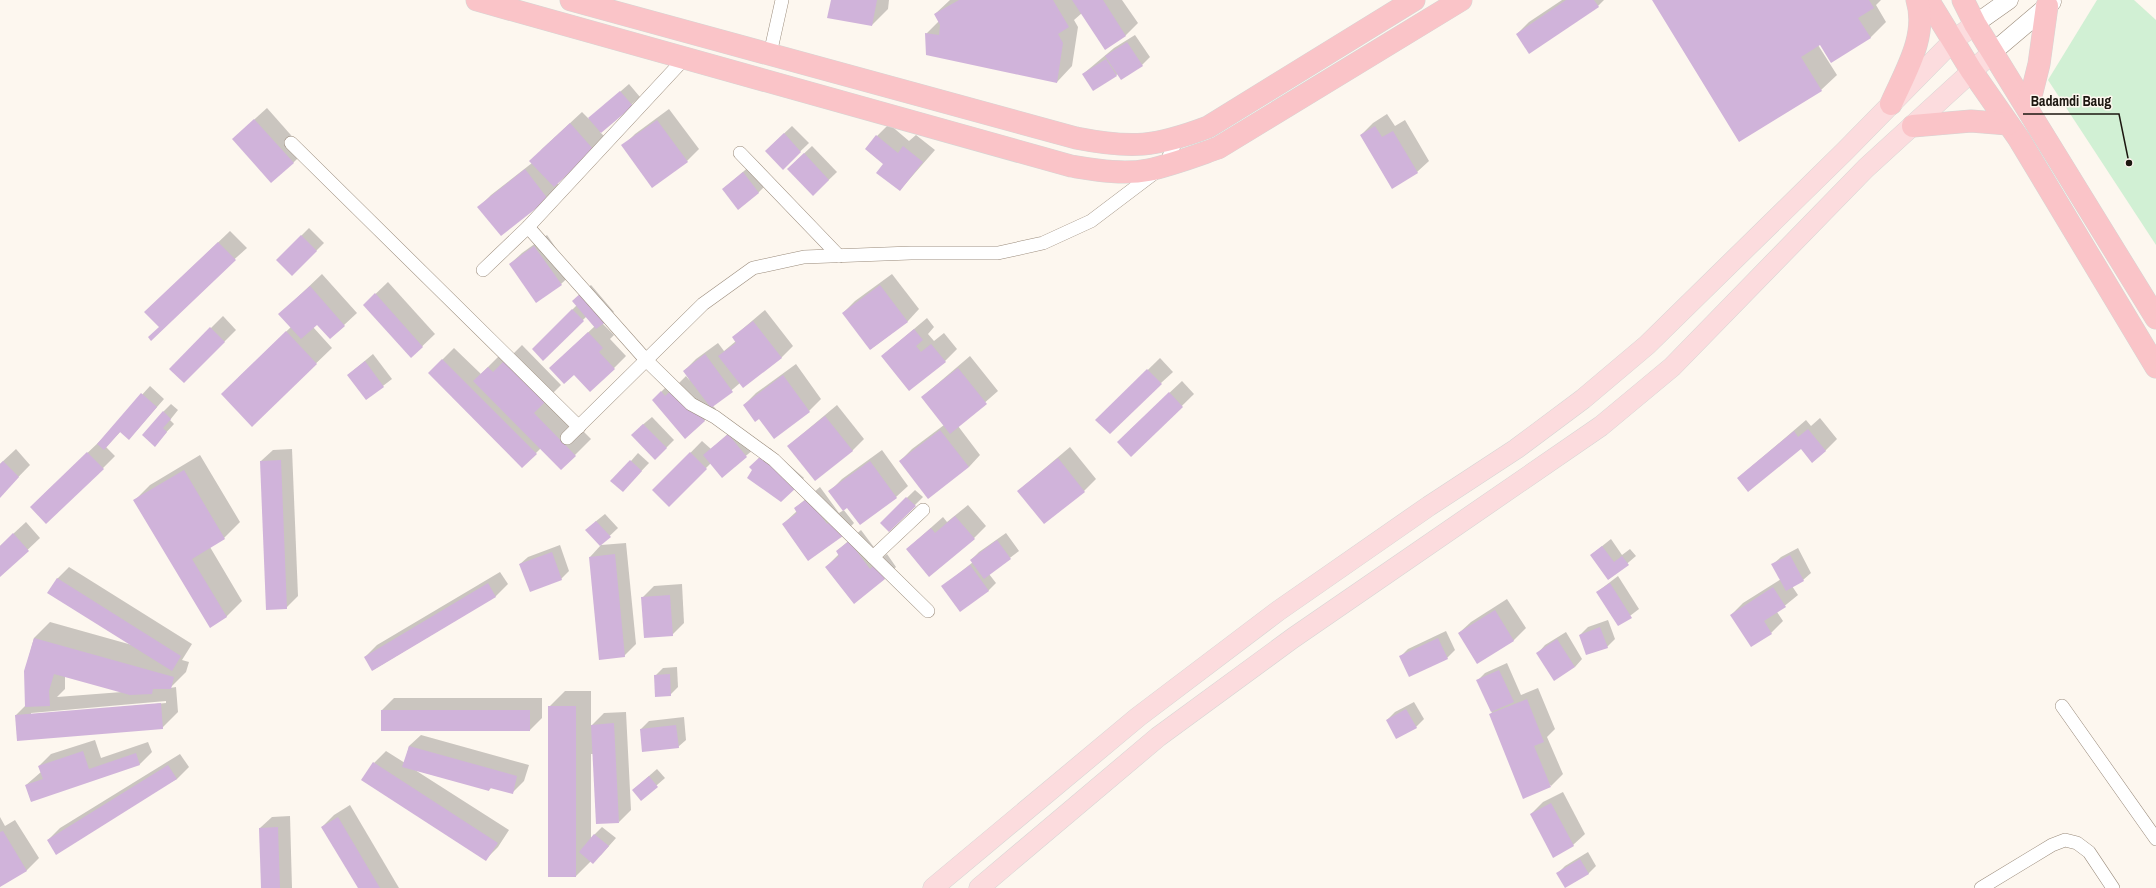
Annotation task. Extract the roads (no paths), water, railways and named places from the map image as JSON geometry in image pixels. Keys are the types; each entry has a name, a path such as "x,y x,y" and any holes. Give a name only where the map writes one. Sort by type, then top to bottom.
{"highway":[{"path":"477,0 1072,166 1104,171 1147,170 1190,159 1218,148 1461,0"},
{"path":"571,0 1076,138 1110,145 1141,146 1177,139 1208,127 1414,0"},
{"path":"1891,104 1919,40 1920,8 1917,0"},
{"path":"1928,0 1971,70 2008,124 2156,367"},
{"path":"1964,0 1975,24 2156,318"},
{"path":"2028,108 2039,64 2051,3"},
{"path":"1913,126 1971,121 2008,124"}],"main road":[{"path":"933,888 1138,718 1278,611 1429,506 1516,449 1583,399 1652,340 1953,41 1975,24"},
{"path":"979,888 1158,737 1293,638 1601,426 1672,367 1866,168 1913,126 1971,70 1993,52"}],"street":[{"path":"770,54 782,0"},
{"path":"1975,24 2009,0"},
{"path":"1993,52 2051,3"},
{"path":"483,270 528,227 685,58"},
{"path":"567,438 703,304 753,268 804,257 998,253 1043,243 1092,220 1165,165 1177,139"},
{"path":"292,143 579,427"},
{"path":"740,152 840,256"},
{"path":"528,227 646,360 691,404 715,417 774,460 928,611"},
{"path":"873,557 922,510"},
{"path":"2062,706 2156,839"},
{"path":"1981,888 2052,845 2065,840 2077,843 2089,852 2113,888"}],"place":[{"name":"Badamdi Baug","path":"2129,163"}]}
